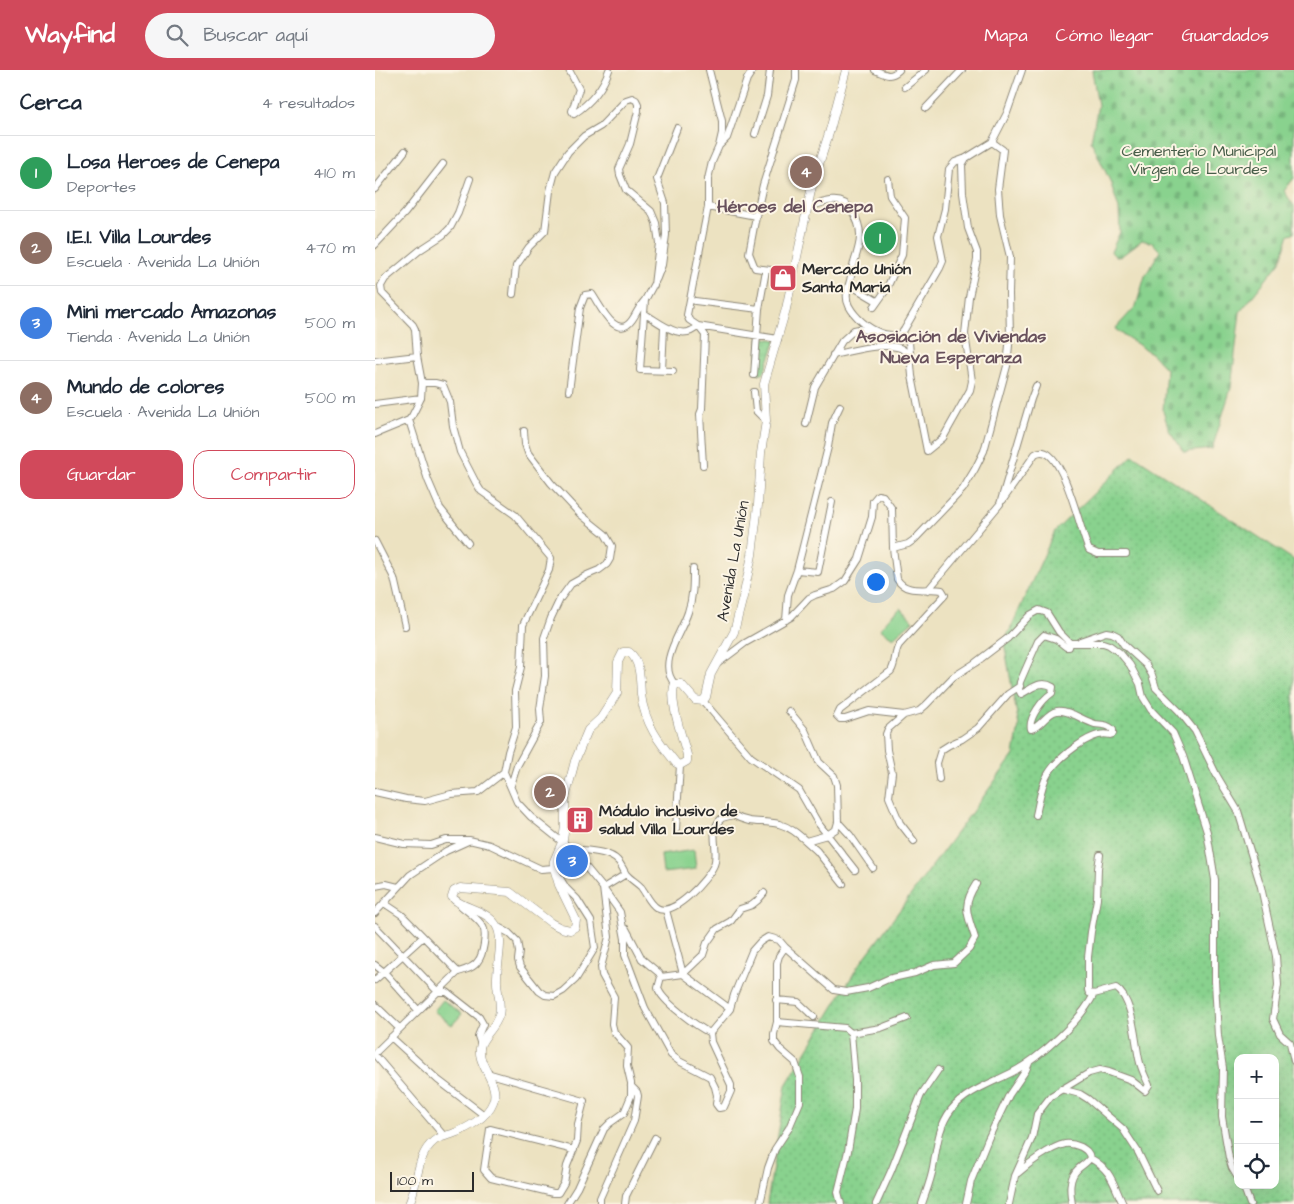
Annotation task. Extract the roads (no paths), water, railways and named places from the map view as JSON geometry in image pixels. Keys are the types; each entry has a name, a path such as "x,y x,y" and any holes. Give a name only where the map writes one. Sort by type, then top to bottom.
{"main road":[{"name":"Avenida La Unión","path":"703,701 706,697 711,674 734,632 744,593 752,555 758,505 761,453 766,420 764,384 778,338 812,186 830,130 846,70"},
{"path":"409,1204 424,1156 433,1141 453,1134 474,1123 484,1115 493,1103 495,1091 481,1054 481,1045 492,1030 501,1004 497,983 500,953 497,927 482,912 456,901 452,896 454,891 459,888 510,892 551,923 571,930 576,926 576,920 563,894 554,868 554,861 562,843 565,826 565,799 575,761 588,730 601,718 617,693 618,662 623,652 629,652 635,657 641,678 641,696 655,735 676,763 680,765 687,761 687,755 673,700 675,684 684,686 695,700 703,701"}],"street":[{"path":"569,70 579,89 572,111 574,114 587,104 597,92 609,70"},
{"path":"703,465 700,414 703,409 705,338 703,331 689,320 687,307 708,207 708,179 722,133 722,121 709,70"},
{"path":"719,146 727,138 747,79 753,70"},
{"path":"755,134 767,96 770,70"},
{"path":"792,274 755,268 749,253 763,185 796,80 796,70"},
{"path":"875,70 889,76 892,76 899,70"},
{"path":"905,87 926,70"},
{"path":"925,108 962,70"},
{"path":"895,335 901,334 904,330 943,261 938,236 945,209 948,173 955,162 966,158 993,142 1007,113 1022,70"},
{"path":"513,294 516,266 546,228 550,191 555,172 568,152 584,136 601,126 626,100 632,98 638,104 638,111 630,144 619,169 626,190 651,211 656,223 659,243 653,285"},
{"path":"569,392 581,308 585,295 592,294 601,310 614,325 618,328 624,327 631,321 645,300 662,265 667,235 665,203 657,179 677,128"},
{"path":"893,548 908,544 915,539 963,489 984,451 1007,366 1010,335 1010,257 1000,215 998,189 1003,150 993,142"},
{"path":"375,189 405,151"},
{"path":"806,424 815,387 842,341 854,330 859,329 906,338 909,342 909,355 927,451 943,438 970,390 972,381 965,334 977,252 968,228 963,200 962,165 966,158"},
{"path":"375,245 405,213 443,164"},
{"path":"850,281 855,288 875,304 885,290 902,255 905,222 903,215 890,196 888,178"},
{"path":"375,434 409,420 421,398 422,383 413,324 382,292 382,284 385,279 419,250 451,228 470,179"},
{"path":"808,208 827,200 845,202 849,205 859,226 861,238 847,292 849,306 863,323 880,332"},
{"path":"708,207 756,216"},
{"path":"754,375 759,309 766,270"},
{"path":"645,300 641,370 673,371"},
{"path":"695,301 759,309"},
{"path":"645,314 664,327 676,332 695,329 697,326 778,338"},
{"path":"662,370 664,327"},
{"path":"833,355 860,348 888,346 900,348 909,355"},
{"path":"375,361 417,356"},
{"path":"422,383 435,382 443,385 451,402 453,426 460,452 481,491 515,515 551,558 549,570 523,625 521,668 515,691 516,727 504,772 511,785 512,794 531,817 571,849 603,888 620,912 624,926 642,959 659,973 661,977 658,988 662,997 693,1023 710,1033"},
{"path":"1000,504 1036,386"},
{"path":"754,392 756,411 766,420"},
{"path":"375,404 421,398"},
{"path":"786,620 788,595 797,570 828,447 832,423 840,406"},
{"path":"409,420 428,480 440,508 468,543"},
{"path":"511,785 517,766 541,722 540,709 545,676 544,638 551,618 571,584 607,564 610,559 612,546 605,534 580,514 551,483 528,453 524,431"},
{"path":"928,590 1000,504 1038,452 1043,452 1056,462 1067,480 1072,502 1089,550 1098,554 1126,554"},
{"path":"716,665 745,643 786,620 809,598 834,589 845,581 859,559 872,517 873,501 878,495 883,496 892,509 893,548 899,583 919,590 942,590 945,596 899,645 891,671 840,710 837,716 840,719 845,720 869,711 904,715 919,711 953,677 1008,638 1035,612 1042,610 1047,613 1059,632 1073,642 1109,645 1130,665 1143,697 1151,710 1173,733 1183,756 1207,832 1215,880 1215,981 1218,1036 1223,1068 1222,1117 1229,1158 1234,1171"},
{"path":"797,570 818,572 832,502"},
{"path":"375,541 394,578 405,626"},
{"path":"675,684 669,674 669,660 689,611 693,590 693,570"},
{"path":"1036,815 1047,775 1054,766 1077,745 1091,737 1105,733 1113,734 1113,730 1105,725 1085,721 1065,711 1056,711 1050,714 1035,728 1031,729 1030,723 1032,719 1052,693 1053,687 1041,684 1021,694 1020,686 1038,641 1042,636 1048,635 1069,647 1073,642 1106,632 1112,633 1118,636 1123,644 1145,665 1152,675 1156,688 1179,711 1195,732 1217,776 1238,811 1261,887 1276,956 1278,985 1273,1019 1280,1034 1290,1043 1294,1061"},
{"path":"939,779 937,763 941,750 978,728 1008,694 1020,686"},
{"path":"703,701 751,757 799,790 818,823 855,870"},
{"path":"789,712 805,730 819,762 834,776 837,785 838,822 835,829 827,835 806,841"},
{"path":"904,715 888,729 886,734 892,773 889,797 900,824 914,840"},
{"path":"676,829 680,765"},
{"path":"375,792 425,801 451,794 478,792 504,772"},
{"path":"571,849 597,852 617,859 626,874 641,887 657,908 666,910 683,901 706,878 715,863 715,829 722,818 733,815 744,821 779,824 793,830 817,851 843,884"},
{"path":"838,822 850,835 873,868"},
{"path":"375,837 404,844 431,845 446,840 469,840 489,845 541,868 554,868 566,888 577,899 591,920 595,948 576,979 555,996 545,995 539,991 520,967 517,941 509,933 497,927"},
{"path":"375,913 410,876 446,851 469,840"},
{"path":"1009,1204 1015,1176 1032,1138 1037,1114 1051,1096 1089,1073 1099,1070 1131,1080 1145,1091 1149,1085 1143,1072 1129,1007 1124,996 1116,988 1095,994 1088,990 1088,957 1097,899 1100,855"},
{"path":"603,888 626,874"},
{"path":"375,886 386,884 398,887"},
{"path":"624,926 625,955 645,1008 671,1055 710,1077 715,1086 717,1107 721,1108 731,1091 731,1085 711,1042 710,1033 730,1008 733,995 752,952 760,942 768,937 779,940 834,990 840,992 867,988 888,979 915,973 933,966 953,963 969,949 975,938 968,916 967,904 976,884"},
{"path":"567,1204 577,1188 604,1130 624,1113 631,1096 627,1066 629,1052 626,1044 614,1032 612,1024 614,997 602,975 601,967 609,937 603,888"},
{"path":"661,977 683,974 703,955 707,944 717,929 731,921 740,909 757,902 764,893"},
{"path":"444,1136 376,1051 458,972 469,968 479,961 485,934 482,925 456,901"},
{"path":"384,903 402,915 458,972"},
{"path":"666,910 683,974 730,1008"},
{"path":"375,926 438,992 447,992 479,1017 483,1024 478,1036 481,1045"},
{"path":"375,980 423,937"},
{"path":"760,1204 768,1168 775,1149 789,1128 800,1102 800,1078 795,1062 780,1049 774,1041 773,1034 777,1022 777,963 785,947"},
{"path":"375,965 418,1010"},
{"path":"921,1204 932,1176 940,1130 950,1112 965,1097 1029,1062 1078,1018 1088,1007 1095,994"},
{"path":"777,1000 798,1002 814,1017"},
{"path":"375,1005 399,1028"},
{"path":"851,1033 881,1028 907,1018"},
{"path":"777,1022 845,1028 851,1033 855,1108 848,1151 838,1192 841,1204"},
{"path":"391,1037 438,1080 484,1115"},
{"path":"966,1204 971,1181 988,1139 1001,1110 1027,1070 1029,1062"},
{"path":"876,1204 921,1095 938,1070"},
{"path":"487,1072 584,1101 578,1124 577,1141 574,1150 567,1166 565,1183 557,1192 553,1193 491,1178 484,1170 490,1129 574,1150"},
{"path":"599,1204 634,1121 638,1096 631,1086"},
{"path":"1060,1089 1080,1094 1088,1099 1123,1129 1138,1152 1157,1191"},
{"path":"625,1204 630,1189 655,1138"},
{"path":"1015,1176 1023,1168 1051,1149 1066,1144 1074,1144 1089,1153 1090,1158 1099,1163 1111,1177 1123,1204"},
{"path":"1072,1204 1070,1193 1072,1178 1077,1170 1090,1158"},
{"path":"1244,1189 1250,1204"}],"place":[{"name":"Mundo de colores","path":"806,172"},
{"name":"Losa Heroes de Cenepa","path":"880,238"},
{"name":"Mercado Unión Santa Maria","path":"783,278"},
{"name":"I.E.I. Villa Lourdes","path":"550,792"},
{"name":"Módulo inclusivo de salud Villa Lourdes","path":"580,820"},
{"name":"Mini mercado Amazonas","path":"572,861"}],"district":[{"name":"Héroes del Cenepa","path":"795,206"},
{"name":"Asosiación de Viviendas Nueva Esperanza","path":"951,346"}],"park label":[{"name":"Cementerio Municipal Virgen de Lourdes","path":"1199,160"}]}
